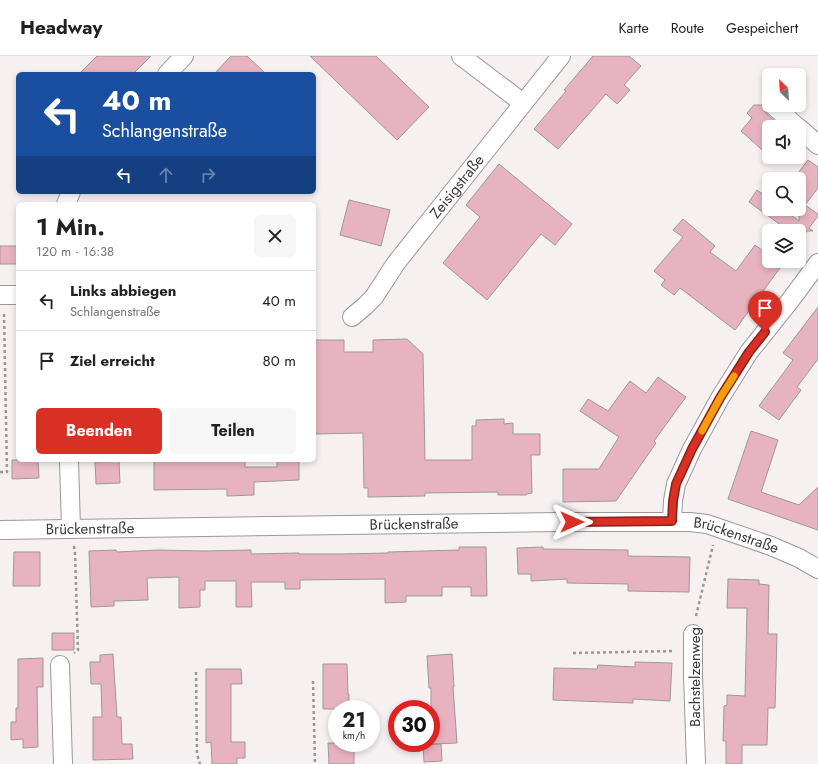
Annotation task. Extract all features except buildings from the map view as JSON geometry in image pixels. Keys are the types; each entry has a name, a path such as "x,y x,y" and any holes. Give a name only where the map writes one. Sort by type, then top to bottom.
{"street":[{"path":"169,72 184,56"},
{"path":"461,56 523,103"},
{"name":"Zeisigstraße","path":"352,317 374,296 396,263 561,56"},
{"path":"780,112 789,120"},
{"path":"806,135 818,145"},
{"path":"672,521 676,484 692,449 720,398 749,352 818,263"},
{"path":"69,462 70,529"},
{"name":"Brückenstraße","path":"0,530 672,521 707,524 718,527 771,546 799,558 818,569"},
{"name":"Bachstelzenweg","path":"693,642 696,764"},
{"path":"60,665 63,764"}],"path":[{"path":"0,472 7,472 7,295"},
{"path":"60,665 78,650 75,553 70,529"},
{"name":"Bachstelzenweg","path":"693,642 699,602 714,543"},
{"path":"573,653 693,642"},
{"path":"196,672 197,754 200,764"},
{"path":"313,681 315,764"}],"slow traffic":[{"path":"702,431 734,376"}],"route":[{"path":"572,522 672,521 676,484 692,449 720,398 749,352 765,332"}]}
